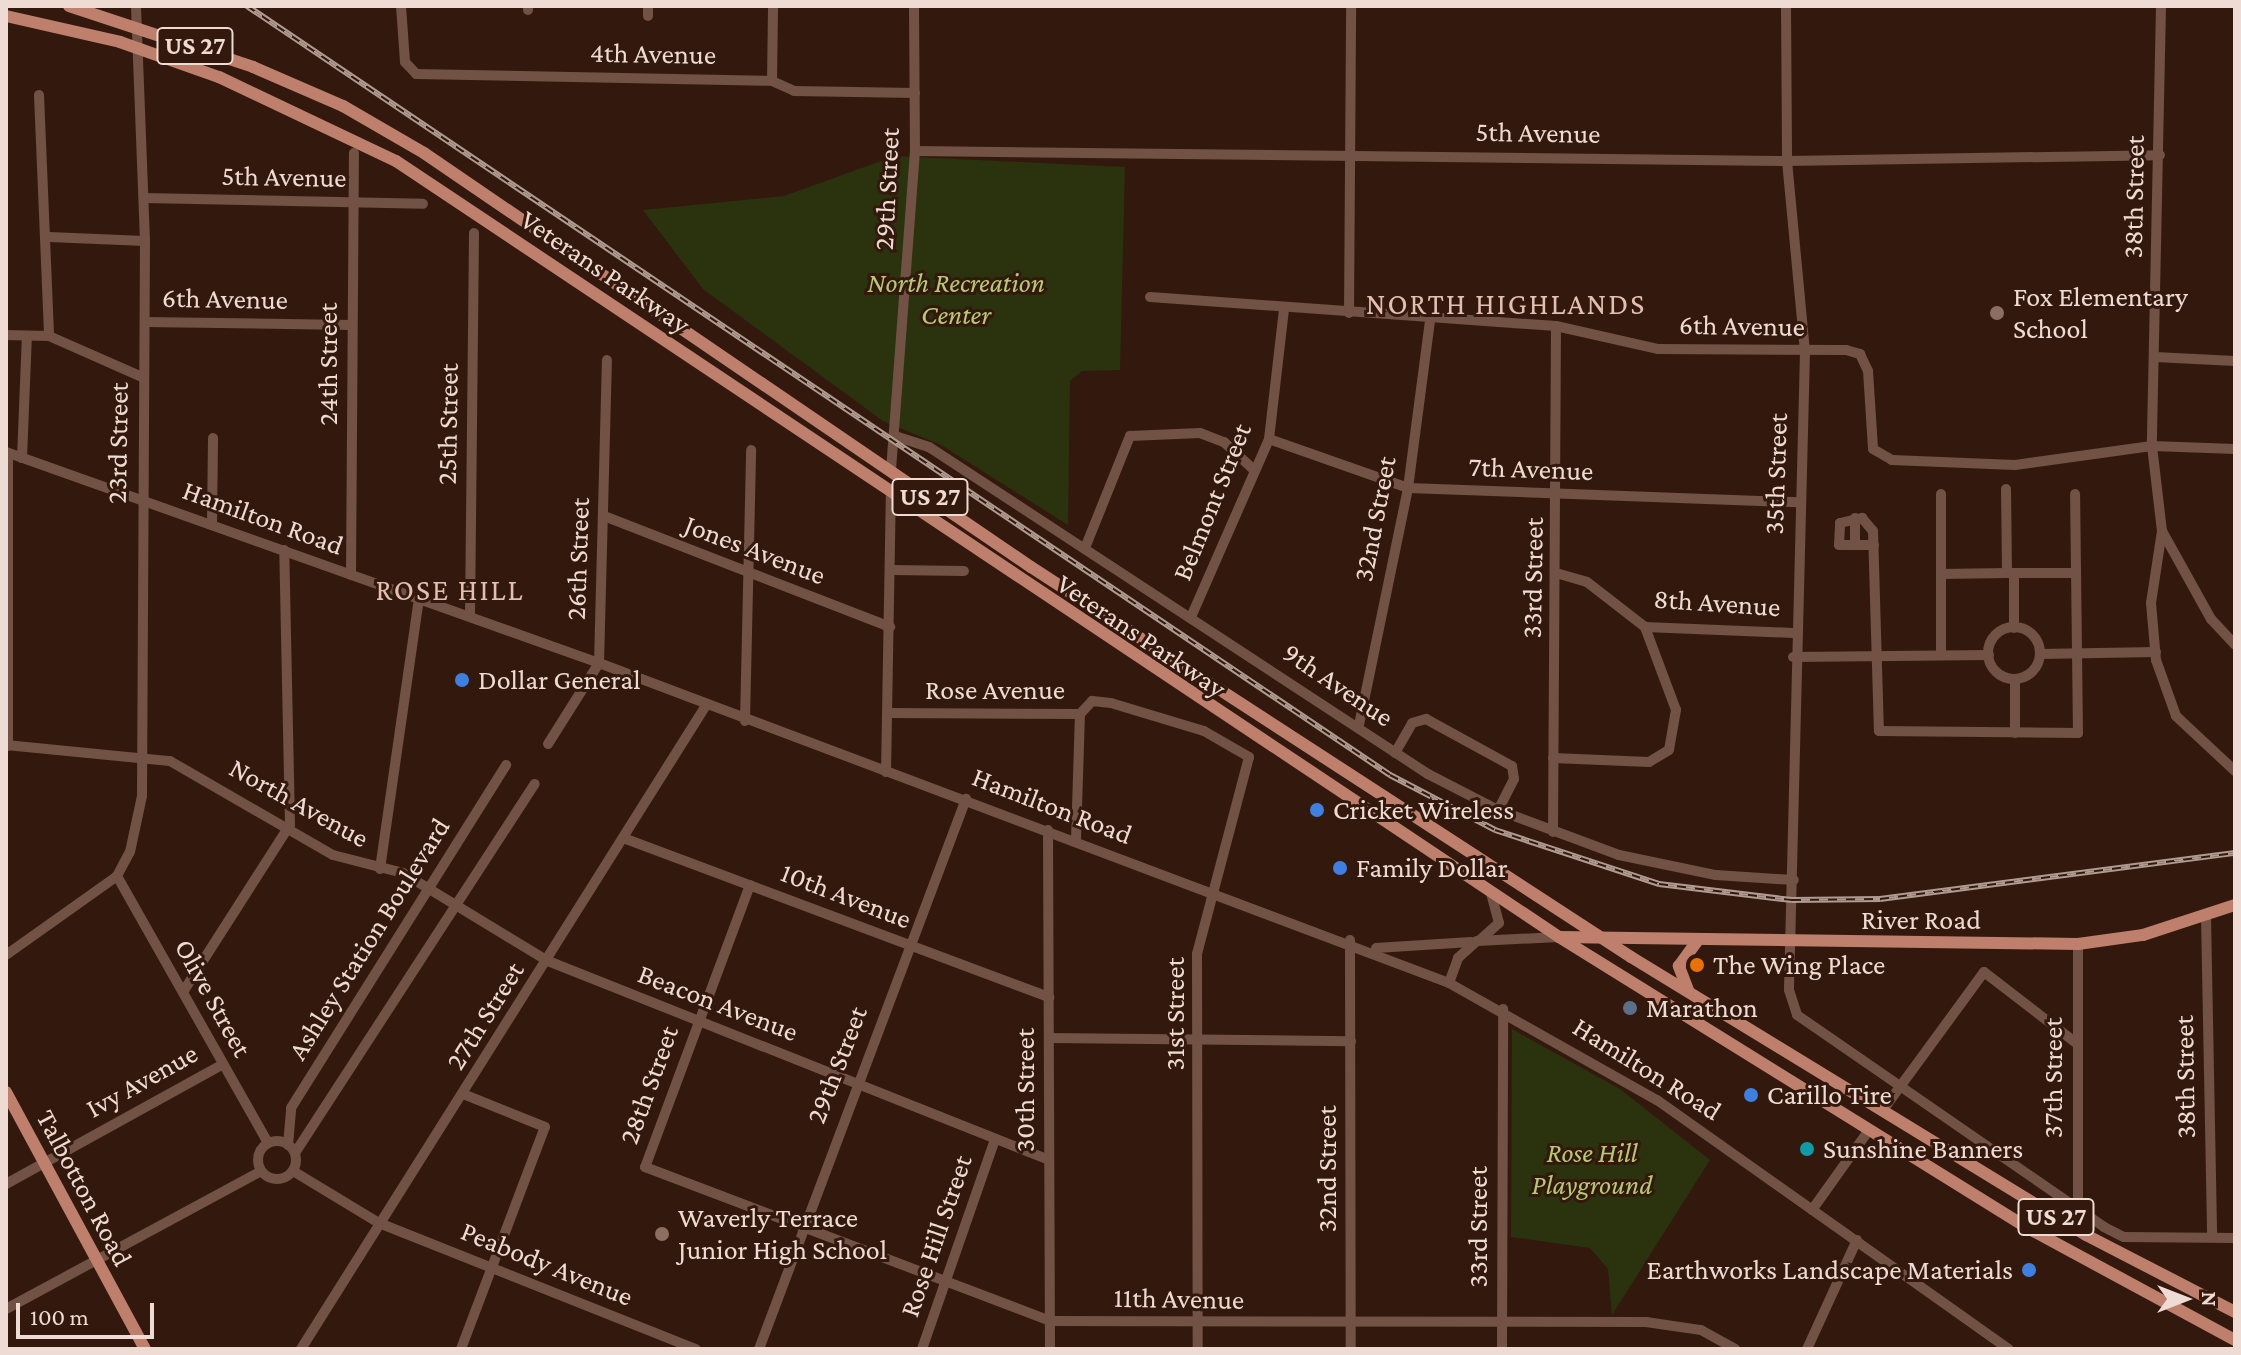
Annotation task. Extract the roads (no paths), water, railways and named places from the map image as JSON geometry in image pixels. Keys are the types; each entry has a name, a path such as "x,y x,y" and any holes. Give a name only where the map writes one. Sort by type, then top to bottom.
{"main road":[{"name":"Veterans Parkway","path":"69,6 137,25 343,106 424,153 891,470 1693,995 2086,1235 2235,1312"},
{"name":"Veterans Parkway","path":"6,16 139,47 268,95 396,161 891,496 1559,937 2038,1234 2235,1340"},
{"name":"River Road","path":"1559,937 1602,935 1790,945 2078,944 2206,916 2235,905"},
{"path":"1693,995 1679,966 1698,940"},
{"name":"Talbotton Road","path":"6,1092 145,1349"}],"street":[{"name":"23rd Street","path":"117,876 137,831 142,756 141,500 145,241 136,6"},
{"name":"4th Avenue","path":"401,6 404,52 416,74 772,81 794,91 915,93"},
{"path":"772,81 773,6"},
{"name":"29th Street","path":"891,470 915,151 914,6"},
{"path":"1349,313 1354,154 1351,6"},
{"name":"35th Street","path":"1786,6 1787,161 1805,352 1793,633 1794,880 1789,990 1797,1015 2078,1211 2124,1237 2235,1238"},
{"name":"38th Street","path":"2161,6 2152,446 2162,531"},
{"path":"39,95 49,237 49,336"},
{"name":"5th Avenue","path":"915,151 1787,161 2160,155"},
{"name":"24th Street","path":"351,575 354,153"},
{"name":"5th Avenue","path":"144,198 423,204"},
{"name":"25th Street","path":"470,616 474,233"},
{"path":"49,237 145,241"},
{"name":"6th Avenue","path":"1150,297 1430,320 1556,326 1658,349 1860,354 1873,449 1892,460 2015,465 2152,446"},
{"name":"Belmont Street","path":"1191,617 1269,439 1284,309"},
{"name":"32nd Street","path":"1359,725 1408,488 1430,320"},
{"name":"6th Avenue","path":"145,322 351,325"},
{"name":"33rd Street","path":"1553,832 1559,494 1556,326"},
{"path":"6,335 49,336 142,377"},
{"path":"22,458 27,336"},
{"path":"2155,357 2235,361"},
{"name":"26th Street","path":"599,663 607,360"},
{"path":"1085,548 1130,436 1200,433 1224,442 1255,471"},
{"name":"9th Avenue","path":"895,436 929,447 1359,725 1395,753 1498,810 1553,832 1673,867 1794,880"},
{"path":"212,522 213,438"},
{"name":"7th Avenue","path":"1269,439 1408,488 1799,502"},
{"path":"2152,446 2235,449"},
{"path":"745,721 751,450"},
{"path":"7,452 7,746"},
{"name":"Hamilton Road","path":"7,452 212,522 599,663 705,707 966,799 1210,894 1366,946 1449,983 1503,1009 1657,1100 2009,1349"},
{"path":"2006,489 2014,628"},
{"path":"1941,494 1941,655"},
{"path":"1874,545 1855,545 1837,538 1840,523 1855,518 1871,524 1874,545 1873,656 1879,731 2078,733 2075,494"},
{"path":"886,772 891,496"},
{"name":"Jones Avenue","path":"604,516 748,575 890,627"},
{"path":"1855,518 1855,545"},
{"path":"2162,531 2211,619 2235,645"},
{"path":"2162,531 2151,603 2156,652 2176,716 2235,771"},
{"path":"183,992 290,825 284,550"},
{"path":"892,570 964,571"},
{"name":"8th Avenue","path":"1556,573 1587,582 1645,627 1793,633"},
{"path":"1941,574 2076,573"},
{"path":"380,869 419,599"},
{"path":"1553,758 1649,762 1669,750 1676,710 1645,627"},
{"path":"2014,628 2032,635 2040,654 2030,673 2015,679 1999,674 1989,655 1995,637 2014,628"},
{"path":"2040,654 2156,652"},
{"path":"1793,657 1989,655"},
{"path":"548,744 599,663"},
{"path":"2015,679 2015,733"},
{"name":"Rose Avenue","path":"889,713 1080,714 1092,701 1111,703 1187,725"},
{"name":"27th Street","path":"301,1349 626,839 705,707"},
{"path":"1076,840 1080,714"},
{"path":"1395,753 1412,723 1426,719 1512,766 1514,779 1498,810"},
{"name":"31st Street","path":"1187,725 1249,757 1210,894 1197,954 1198,1349"},
{"name":"North Avenue","path":"7,746 142,756 185,768 290,825 333,855 380,869 428,889 548,961"},
{"name":"Ashley Station Boulevard","path":"292,1149 291,1108 506,765"},
{"name":"Ashley Station Boulevard","path":"292,1149 535,784"},
{"name":"29th Street","path":"759,1349 856,1080 966,799"},
{"name":"30th Street","path":"1048,830 1050,1349"},
{"name":"10th Avenue","path":"626,839 1049,997"},
{"path":"6,955 117,876"},
{"name":"Olive Street","path":"117,876 268,1143"},
{"name":"28th Street","path":"645,1167 750,885"},
{"path":"1449,983 1458,958 1499,923 1490,892"},
{"name":"38th Street","path":"2206,916 2212,1237"},
{"path":"1366,946 1415,951 1478,941 1559,937"},
{"name":"32nd Street","path":"1350,940 1351,1349"},
{"name":"37th Street","path":"2078,944 2075,1042 2078,1211"},
{"name":"Beacon Avenue","path":"548,961 698,1024 856,1080 1049,1160"},
{"path":"1883,1110 1984,972 2075,1042"},
{"name":"33rd Street","path":"1502,1349 1503,1009"},
{"path":"1049,1038 1199,1042 1351,1041"},
{"name":"Ivy Avenue","path":"44,1164 222,1065"},
{"path":"461,1349 545,1127 463,1094"},
{"path":"1812,1210 1869,1130"},
{"name":"Rose Hill Street","path":"922,1349 950,1283 995,1139"},
{"path":"268,1143 292,1149 293,1171 277,1179 261,1171 258,1159 268,1143"},
{"path":"6,1184 44,1164"},
{"name":"11th Avenue","path":"645,1167 1051,1321 1351,1326 1678,1324 1735,1349"},
{"path":"6,1309 97,1264 261,1171"},
{"path":"293,1171 379,1223"},
{"name":"Peabody Avenue","path":"379,1223 696,1349"},
{"path":"1807,1349 1857,1240"}],"railway":[{"path":"247,6 1390,775 1495,830 1659,884 1792,900 1880,899 2235,853"}],"place":[{"name":"Fox Elementary School","path":"1997,313"},
{"name":"Dollar General","path":"462,680"},
{"name":"Cricket Wireless","path":"1317,810"},
{"name":"Family Dollar","path":"1340,868"},
{"name":"The Wing Place","path":"1697,965"},
{"name":"Marathon","path":"1630,1008"},
{"name":"Carillo Tire","path":"1751,1095"},
{"name":"Sunshine Banners","path":"1807,1149"},
{"name":"Waverly Terrace Junior High School","path":"662,1234"},
{"name":"Earthworks Landscape Materials","path":"2029,1270"}],"district":[{"name":"NORTH HIGHLANDS","path":"1506,304"},
{"name":"ROSE HILL","path":"450,590"}],"park label":[{"name":"North Recreation Center","path":"956,299"},
{"name":"Rose Hill Playground","path":"1592,1169"}]}
